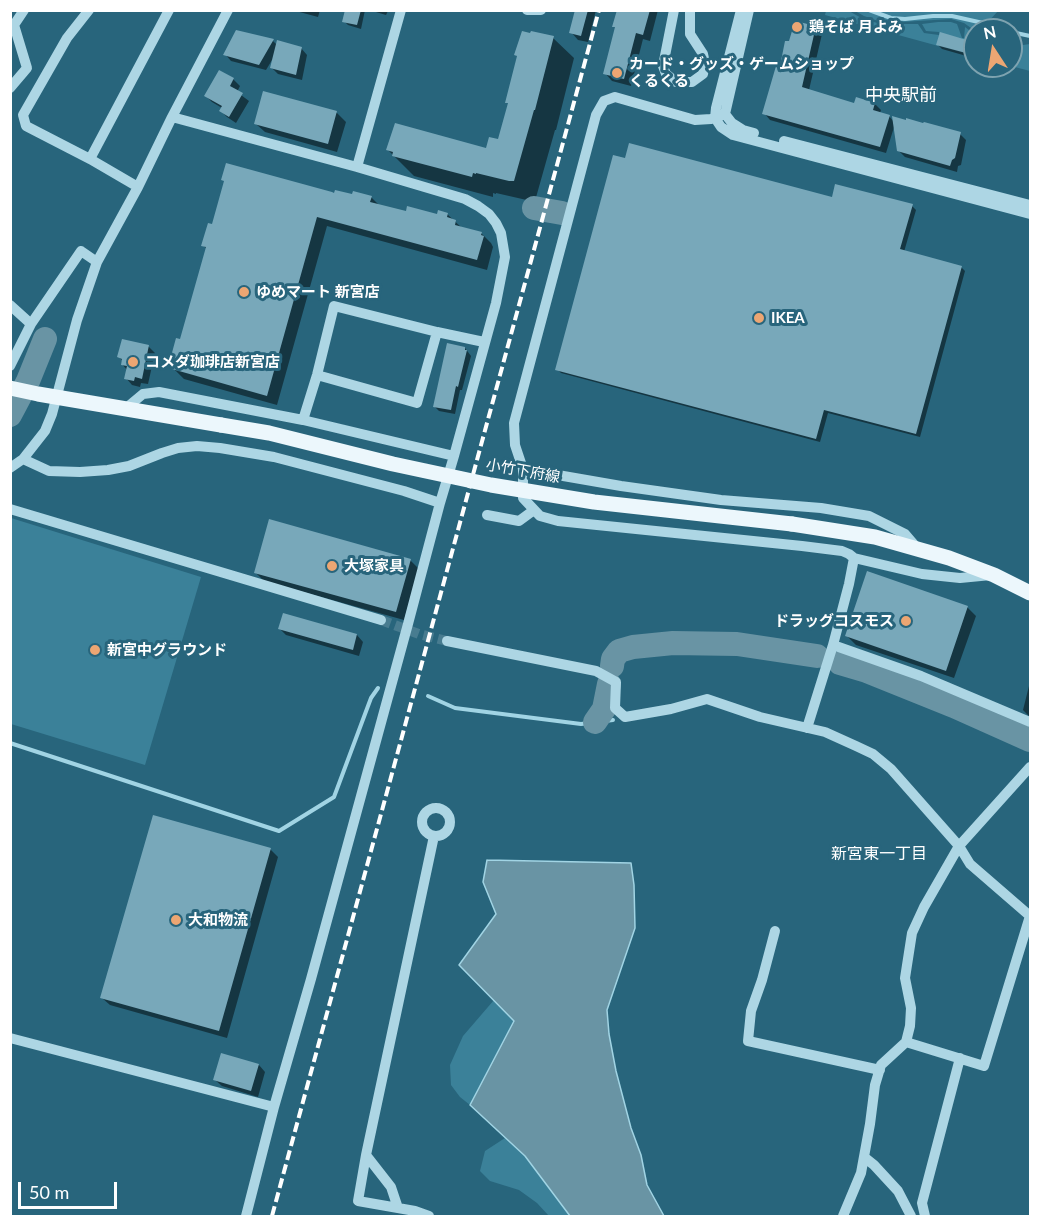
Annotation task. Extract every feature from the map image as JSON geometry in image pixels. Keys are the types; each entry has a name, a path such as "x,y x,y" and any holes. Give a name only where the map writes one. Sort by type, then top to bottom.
{"main road":[{"name":"小竹下府線","path":"10,388 269,433 393,464 491,485 594,502 792,524 875,537 949,558 1029,591"}],"street":[{"path":"10,88 27,68 14,25 24,10"},
{"path":"89,10 67,38 23,116 26,126 138,187"},
{"path":"90,159 169,10"},
{"path":"10,468 23,459 45,431 77,320 98,262 228,10"},
{"path":"357,167 400,10"},
{"path":"527,10 541,10"},
{"path":"674,10 663,66 666,74 676,82 692,82 703,74 705,63 703,54 690,34 690,10"},
{"path":"741,10 716,108 720,116 743,130 1030,205"},
{"path":"749,10 720,116 721,127 733,135 1030,214"},
{"path":"720,116 695,120 615,97 604,101 596,115 514,423 515,445 523,469 523,498 540,516 558,521 842,551 854,558 922,574 960,578 994,575"},
{"path":"172,117 465,199 489,214 496,223 501,233 505,257 496,303 246,1216"},
{"path":"10,366 31,324 81,251 98,262"},
{"path":"10,305 31,324"},
{"path":"303,420 334,306 484,342"},
{"path":"316,375 417,403 437,332"},
{"path":"125,409 143,394 159,392 303,420 454,456"},
{"path":"23,459 49,471 80,472 108,470 129,465 178,448 197,446 219,448 274,457 404,491 440,503"},
{"path":"523,469 632,488 721,500 821,508 869,516 905,534 917,549"},
{"path":"10,509 381,620"},
{"path":"487,515 519,520 534,510"},
{"path":"807,728 833,645 854,558"},
{"path":"447,641 596,671 616,682 615,708 626,717 671,709 707,699 760,717 825,732 873,754 891,769 959,846 970,864 1030,916 984,1066 906,1042"},
{"path":"833,645 921,676 1030,722"},
{"path":"843,1216 861,1173 870,1124 874,1084 881,1065 906,1042 910,1026 911,1008 905,978 912,933 924,907 959,846 1030,767"},
{"path":"429,1216 415,1211 358,1201 434,836"},
{"path":"775,931 751,1011 748,1041 880,1070"},
{"path":"10,1038 274,1107"},
{"path":"925,1216 922,1203 960,1058"},
{"path":"366,1155 391,1187 398,1208"},
{"path":"864,1157 898,1191 911,1216"}],"shaded area":[{"path":"826,11 849,11 863,19 881,24 918,24 924,33 939,35 939,32 926,31 922,24 951,22 957,24 963,38 963,53 825,15"},
{"path":"855,11 998,11 992,18 963,18 963,23 951,19 881,22"},
{"path":"1030,44 1030,71 1023,69 1023,45"},
{"name":"新宮中グラウンド","path":"11,518 201,577 145,765 11,724"},
{"path":"487,860 631,863 635,928 607,1010 609,1034 616,1071 631,1128 641,1155 647,1185 664,1216 570,1216 525,1156 470,1105 514,1021 459,965 496,914 483,882"},
{"path":"494,1000 514,1020 470,1105 451,1085 450,1065 463,1036"},
{"path":"505,1138 525,1156 570,1216 549,1216 537,1203 519,1190 490,1181 480,1171 485,1151"}],"building":[{"path":"345,10 361,10 357,25 342,22"},
{"path":"575,10 588,10 581,36 569,33"},
{"path":"617,10 650,10 643,35 636,33 624,79 603,74"},
{"path":"795,21 816,26 802,87 854,103 856,97 875,103 873,110 890,115 880,147 762,114 776,66 780,66 785,41 789,41"},
{"path":"236,30 274,39 259,65 223,55"},
{"path":"522,31 554,36 514,181 476,173 473,173 472,177 392,156 393,152 386,150 395,123 486,148 489,137 498,139 517,56 514,55"},
{"path":"940,32 963,39 963,52 936,45"},
{"path":"277,40 302,47 296,75 270,68"},
{"path":"219,70 234,78 230,86 243,93 229,117 219,111 222,106 204,96"},
{"path":"263,91 337,111 328,144 254,124"},
{"path":"892,116 961,132 955,158 950,166 897,151"},
{"name":"IKEA","path":"629,143 832,197 835,184 913,204 900,249 962,266 916,434 824,410 816,439 555,370 613,155 625,158"},
{"name":"ゆめマート 新宮店","path":"226,163 334,193 335,190 352,194 353,191 372,196 370,202 406,211 407,206 437,214 438,210 448,213 447,217 456,220 455,225 482,232 481,235 484,236 477,260 317,217 267,396 172,369 174,362 170,360 176,338 180,339 206,247 201,246 208,223 212,224 224,181 221,180"},
{"name":"コメダ珈琲店新宮店","path":"122,339 149,345 142,379 135,377 134,381 124,379 127,366 121,365 122,359 117,357"},
{"path":"447,343 465,347 467,350 451,410 433,407"},
{"name":"大塚家具","path":"269,519 411,559 396,612 254,573"},
{"name":"ドラッグコスモス","path":"867,571 968,606 946,671 845,636"},
{"path":"283,613 357,634 353,650 278,629"},
{"name":"大和物流","path":"153,815 271,848 219,1031 100,998"},
{"path":"221,1053 259,1064 251,1091 213,1080"}],"waterway":[{"path":"869,10 891,18 952,16 963,18"},
{"path":"1023,34 1030,36"},
{"path":"534,208 562,213"},
{"path":"10,415 28,381 45,339"},
{"path":"612,666 613,659 619,651 633,647 673,643 737,644 817,656"},
{"path":"840,663 867,671 954,706 1030,740"},
{"path":"595,722 604,709 609,684"},
{"path":"10,743 279,831 334,797 371,698 378,688"},
{"path":"428,696 455,708 581,724 613,720"}],"tunnel":[{"path":"381,620 419,634 447,641"}],"railway":[{"path":"272,1216 599,10"}],"place":[{"name":"鶏そば 月よみ","path":"797,27"},
{"name":"カード・グッズ・ゲームショップ くるくる","path":"617,73"},
{"name":"ゆめマート 新宮店","path":"244,292"},
{"name":"IKEA","path":"759,318"},
{"name":"コメダ珈琲店新宮店","path":"133,362"},
{"name":"大塚家具","path":"332,566"},
{"name":"ドラッグコスモス","path":"906,621"},
{"name":"新宮中グラウンド","path":"95,650"},
{"name":"大和物流","path":"176,920"}],"district":[{"name":"中央駅前","path":"901,95"},
{"name":"新宮東一丁目","path":"879,854"}]}
